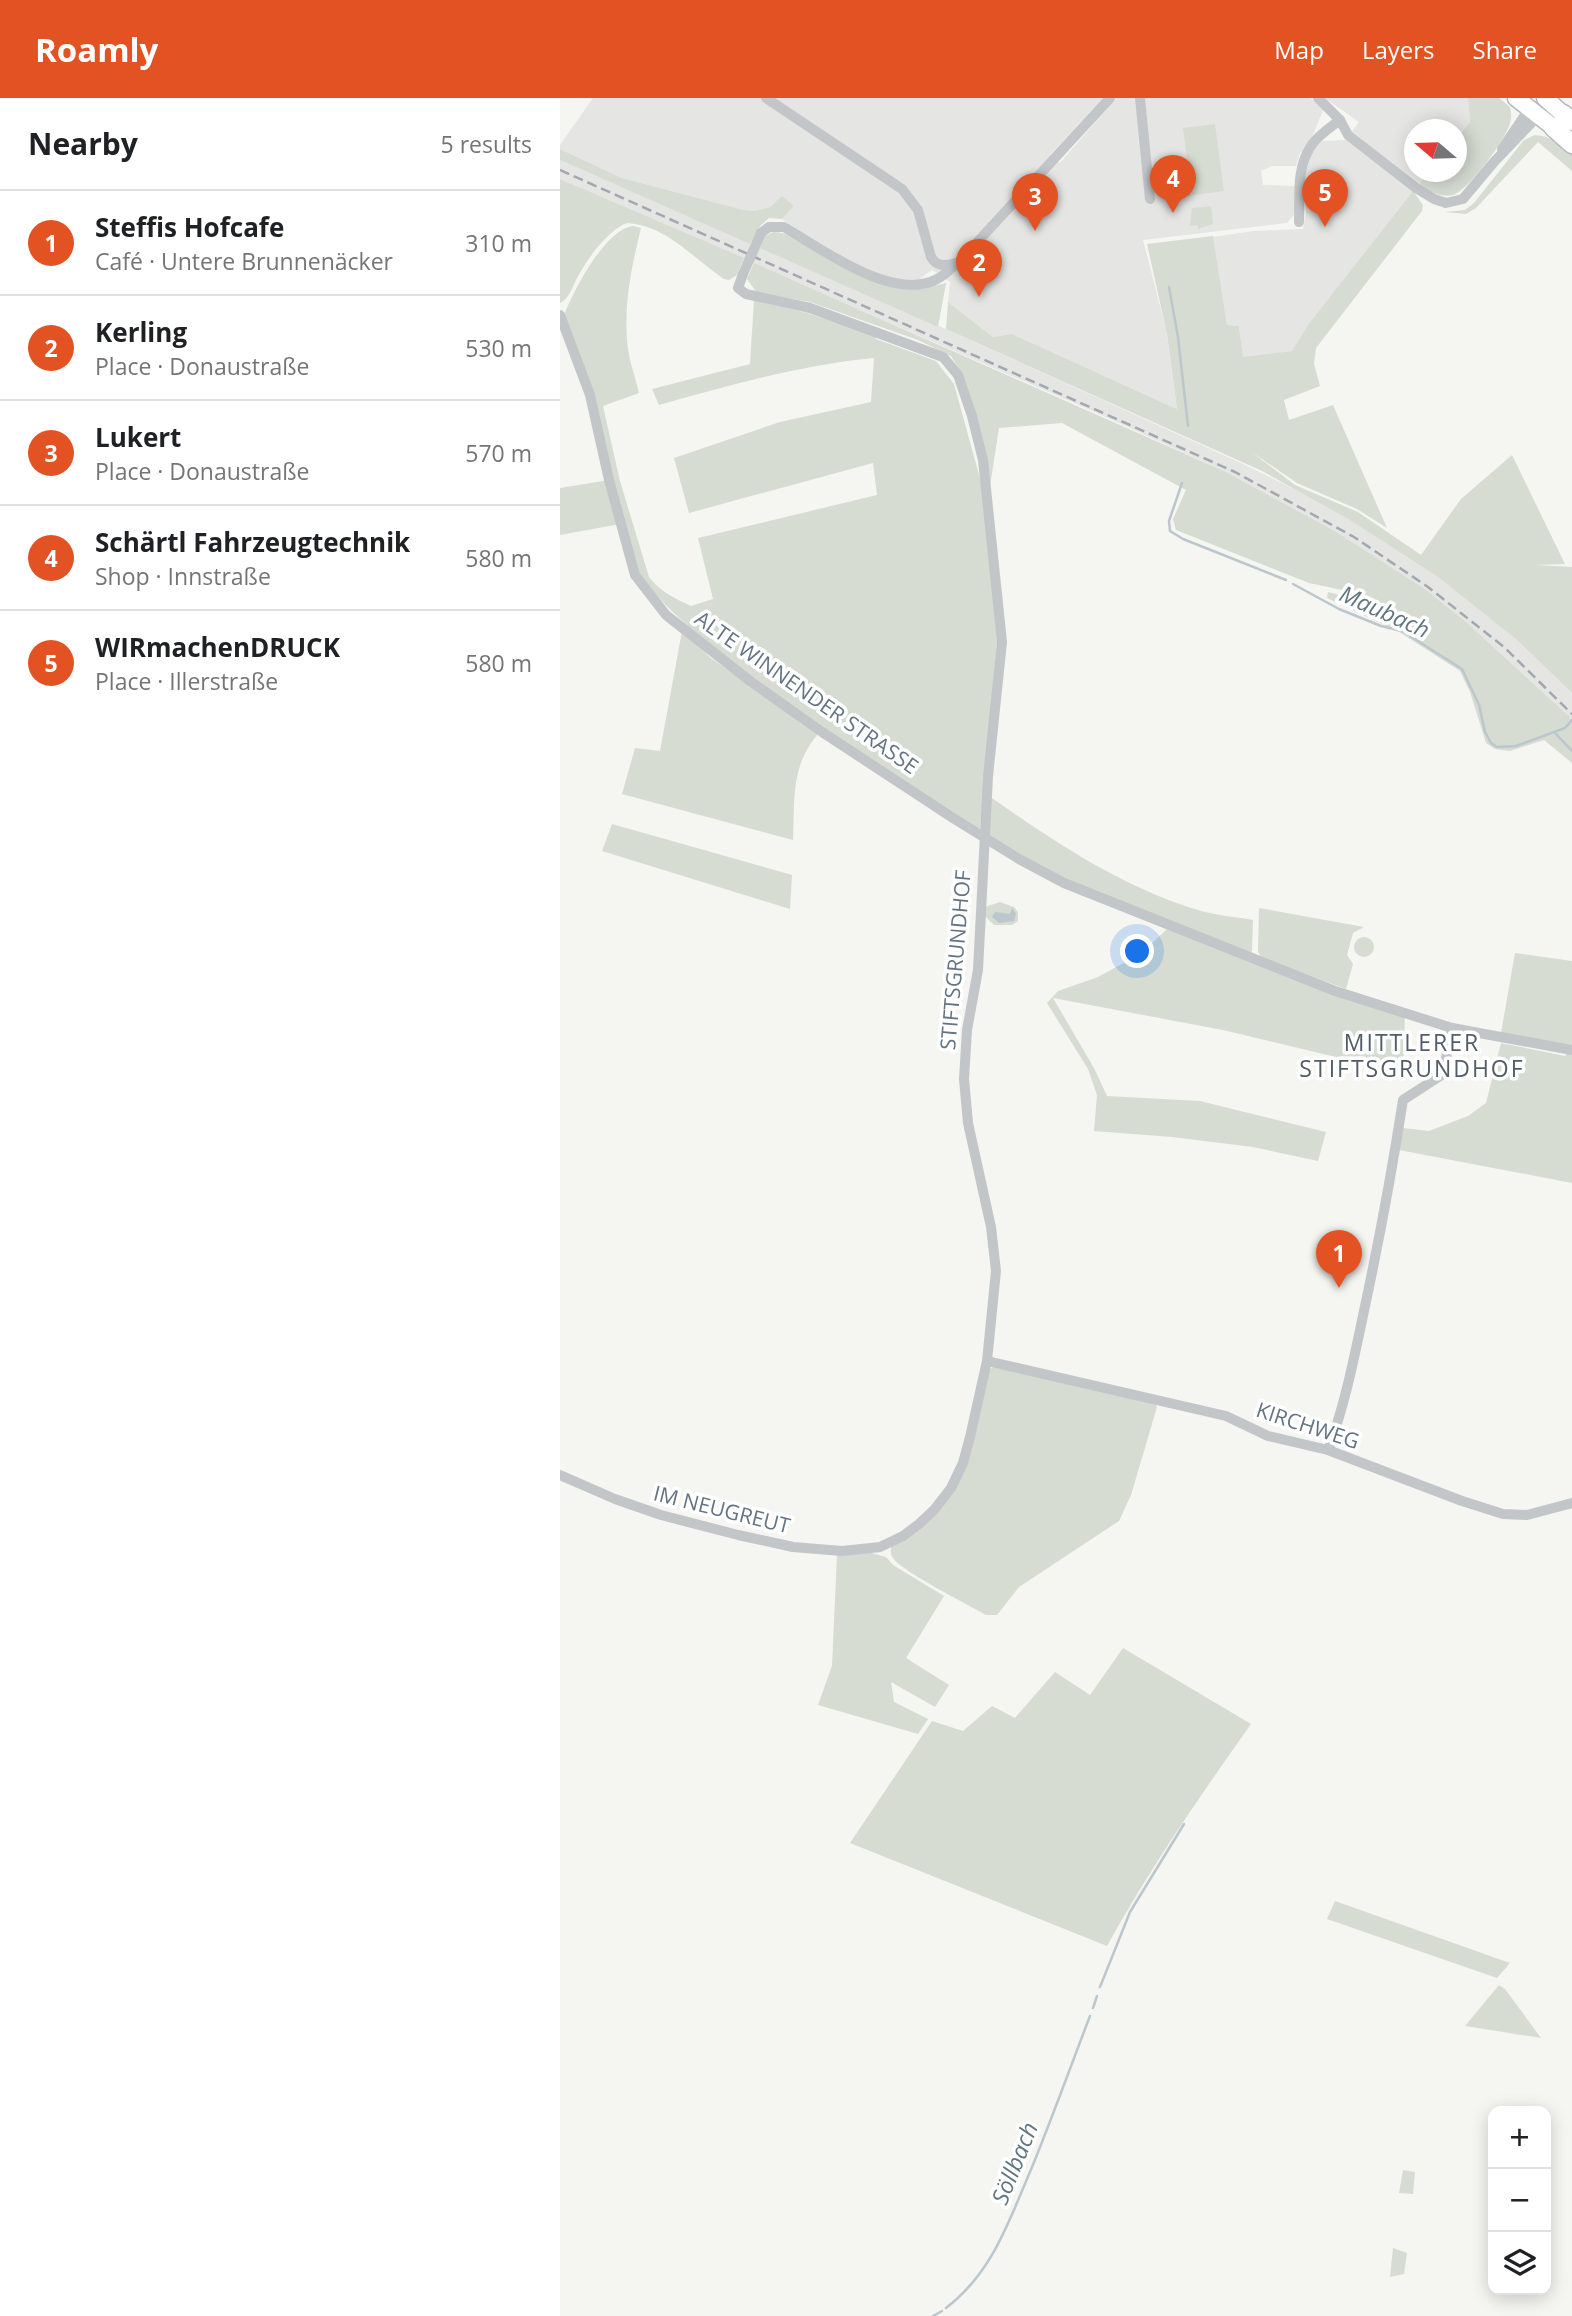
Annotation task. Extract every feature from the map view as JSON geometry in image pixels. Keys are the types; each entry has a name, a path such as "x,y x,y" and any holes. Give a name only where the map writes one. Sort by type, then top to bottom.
{"highway":[{"path":"1548,111 1572,144"}],"main road":[{"path":"1516,98 1548,111"}],"street":[{"path":"766,98 902,189 918,210 934,262 944,266 959,262 1110,98"},
{"path":"1140,98 1150,199"},
{"path":"1318,98 1340,120 1348,135 1416,188 1440,202 1453,203 1463,199 1494,162 1548,111"},
{"path":"1299,222 1300,177 1306,156 1317,139 1340,120"},
{"name":"STIFTSGRUNDHOF","path":"880,1547 903,1536 919,1524 951,1488 970,1437 987,1361 995,1292 991,1227 968,1123 964,1079 967,1030 978,970 988,776 1002,642 983,460 958,375 943,357 810,308 746,294 738,288 761,233 769,227 784,227 874,278 907,284 935,281 959,262"},
{"name":"ALTE WINNENDER STRASSE","path":"560,315 590,395 609,480 635,575 666,615 822,733 985,837"},
{"path":"985,837 1064,883 1335,991 1452,1028 1572,1050"},
{"path":"1328,1450 1348,1383 1375,1261 1403,1100 1443,1074 1452,1028"},
{"name":"KIRCHWEG","path":"987,1361 1226,1416 1268,1436 1328,1450 1462,1502 1503,1514 1527,1516 1572,1503"},
{"name":"IM NEUGREUT","path":"560,1475 661,1515 738,1535 793,1547 842,1551 880,1547"}],"shaded area":[{"path":"593,98 1103,98 1050,155 1060,163 1116,98 1135,98 1148,132 1145,98 1310,98 1324,108 1296,166 1272,166 1261,171 1263,185 1297,186 1298,210 1287,223 1143,240 1166,329 1177,409 1012,334 993,337 948,302 950,282 932,270 918,280 900,279 873,273 828,250 782,219 794,206 782,197 770,207 755,211 744,210 622,178 560,149 560,145"},
{"path":"1325,98 1468,98 1470,122 1467,126 1467,119 1404,119 1404,174 1352,131 1359,122"},
{"path":"1468,98 1499,98 1510,107 1511,117 1507,130 1477,174 1460,191 1444,196 1418,185 1421,182 1467,182 1467,126 1470,122"},
{"path":"1215,124 1224,191 1173,198 1171,173 1187,160 1183,128"},
{"path":"1535,135 1555,141 1572,153 1572,171 1538,142 1476,208 1466,214 1445,212 1465,210 1474,203 1524,140"},
{"path":"1346,140 1413,191 1309,325 1293,351 1243,358 1239,326 1227,325 1213,237 1253,231 1303,229 1306,213 1304,176 1313,151 1322,141"},
{"path":"560,149 622,178 744,210 755,211 770,207 782,196 794,206 782,219 769,218 760,226 750,244 560,160"},
{"path":"560,160 946,329 1300,492 1348,519 1438,577 1517,640 1572,693 1572,719 1465,621 1425,589 1335,531 1226,472 1099,414 560,179"},
{"path":"560,179 744,258 737,275 729,280 724,279 667,236 641,225 627,223 601,243 585,264 567,297 560,303"},
{"path":"1413,191 1423,205 1422,211 1316,348 1314,364 1320,386 1284,400 1289,420 1333,405 1387,528 1357,509 1297,483 1250,451 1295,485 1358,512 1421,555 1461,499 1512,455 1565,564 1535,565 1572,567 1572,693 1517,640 1438,577 1348,519 1262,471 946,329 948,302 993,337 1012,334 1177,409 1167,334 1147,244 1213,236 1227,325 1239,326 1243,357 1292,351 1308,325"},
{"path":"1211,206 1213,224 1198,229 1198,225 1190,226 1192,208"},
{"path":"633,226 641,228 630,284 626,326 629,353 639,393 603,406 620,481 649,577 663,591 691,606 713,599 698,538 877,495 873,463 689,513 674,458 780,422 871,402 874,358 793,371 659,405 652,389 750,364 754,300 807,313 875,335 876,339 936,361 954,384 984,493 997,641 980,828 976,829 810,719 731,663 682,621 638,574 563,318 582,279 601,250 622,230"},
{"path":"773,232 796,238 847,269 878,282 911,287 946,283 938,327 760,248 764,237"},
{"path":"754,263 1226,472 1335,531 1425,589 1465,621 1572,719 1572,763 1544,740 1510,751 1495,749 1486,743 1470,692 1460,671 1401,633 1327,598 1328,592 1341,595 1342,590 1309,583 1176,530 1173,519 1186,490 1062,423 999,428 990,486 959,369 951,356 918,340 810,302 757,293 747,279"},
{"path":"609,480 620,524 560,535 560,488"},
{"path":"682,631 711,658 818,734 809,746 798,771 794,797 793,840 622,794 635,748 660,751"},
{"path":"989,796 1066,848 1147,891 1205,912 1253,920 1252,951 1250,953 1072,884 991,838"},
{"path":"612,824 792,875 790,909 602,851"},
{"path":"1000,902 1014,907 1018,912 1018,921 1012,925 994,925 985,916 985,907"},
{"path":"1012,908 1016,914 1014,921 999,923 992,917 995,912 1010,914"},
{"path":"1259,908 1364,927 1353,933 1347,955 1353,964 1346,989 1262,958 1258,952"},
{"path":"1168,928 1405,1016 1403,1073 1223,1030 1053,998 1094,1068 1107,1096 1200,1101 1326,1132 1318,1161 1253,1147 1094,1131 1097,1095 1088,1069 1047,1003 1058,991 1098,977 1142,953"},
{"path":"1364,937 1371,940 1374,947 1371,954 1364,957 1357,954 1354,947 1357,940"},
{"path":"1515,953 1572,961 1572,1046 1501,1033"},
{"path":"1501,1043 1565,1056 1568,1052 1572,1053 1572,1183 1399,1150 1403,1128 1429,1131 1468,1116 1486,1103"},
{"path":"993,1367 1155,1404 1157,1407 1131,1495 1119,1521 1019,1587 997,1615 986,1615 899,1564 891,1555 891,1547 923,1524 954,1488 988,1371"},
{"path":"868,1552 886,1557 893,1565 944,1596 906,1658 949,1685 935,1707 891,1682 894,1702 928,1719 918,1734 818,1705 832,1666 837,1555"},
{"path":"1123,1648 1251,1724 1158,1860 1107,1946 850,1843 932,1721 963,1731 992,1706 1015,1718 1055,1672 1090,1695"},
{"path":"1335,1901 1510,1963 1497,1978 1327,1919"},
{"path":"1499,1985 1505,1989 1541,2038 1465,2026"},
{"path":"1403,2170 1415,2172 1413,2194 1399,2193"},
{"path":"1393,2248 1407,2253 1404,2274 1390,2277"}],"waterway":[{"name":"Maubach","path":"1169,287 1178,337 1188,426"},
{"name":"Maubach","path":"1182,483 1169,521 1170,531 1183,539 1286,580"},
{"name":"Maubach","path":"1293,584 1339,609 1381,626 1402,631 1462,669 1479,705 1485,732 1491,743 1497,747 1516,746 1565,728 1572,720"},
{"path":"1555,733 1572,751"},
{"name":"Söllbach","path":"1100,1987 1130,1912 1184,1824"},
{"name":"Söllbach","path":"1093,2008 1097,1996"},
{"name":"Söllbach","path":"946,2308 975,2279 1006,2228 1038,2153 1090,2016"},
{"name":"Söllbach","path":"933,2316 942,2311"}],"railway":[{"path":"560,170 1235,472 1354,537 1428,587 1504,647 1572,714"}],"place":[{"name":"Schärtl Fahrzeugtechnik","path":"1173,213"},
{"name":"WIRmachenDRUCK","path":"1325,227"},
{"name":"Lukert","path":"1035,231"},
{"name":"Kerling","path":"979,297"},
{"name":"Steffis Hofcafe","path":"1339,1288"}],"district":[{"name":"MITTLERER STIFTSGRUNDHOF","path":"1412,1055"}]}
